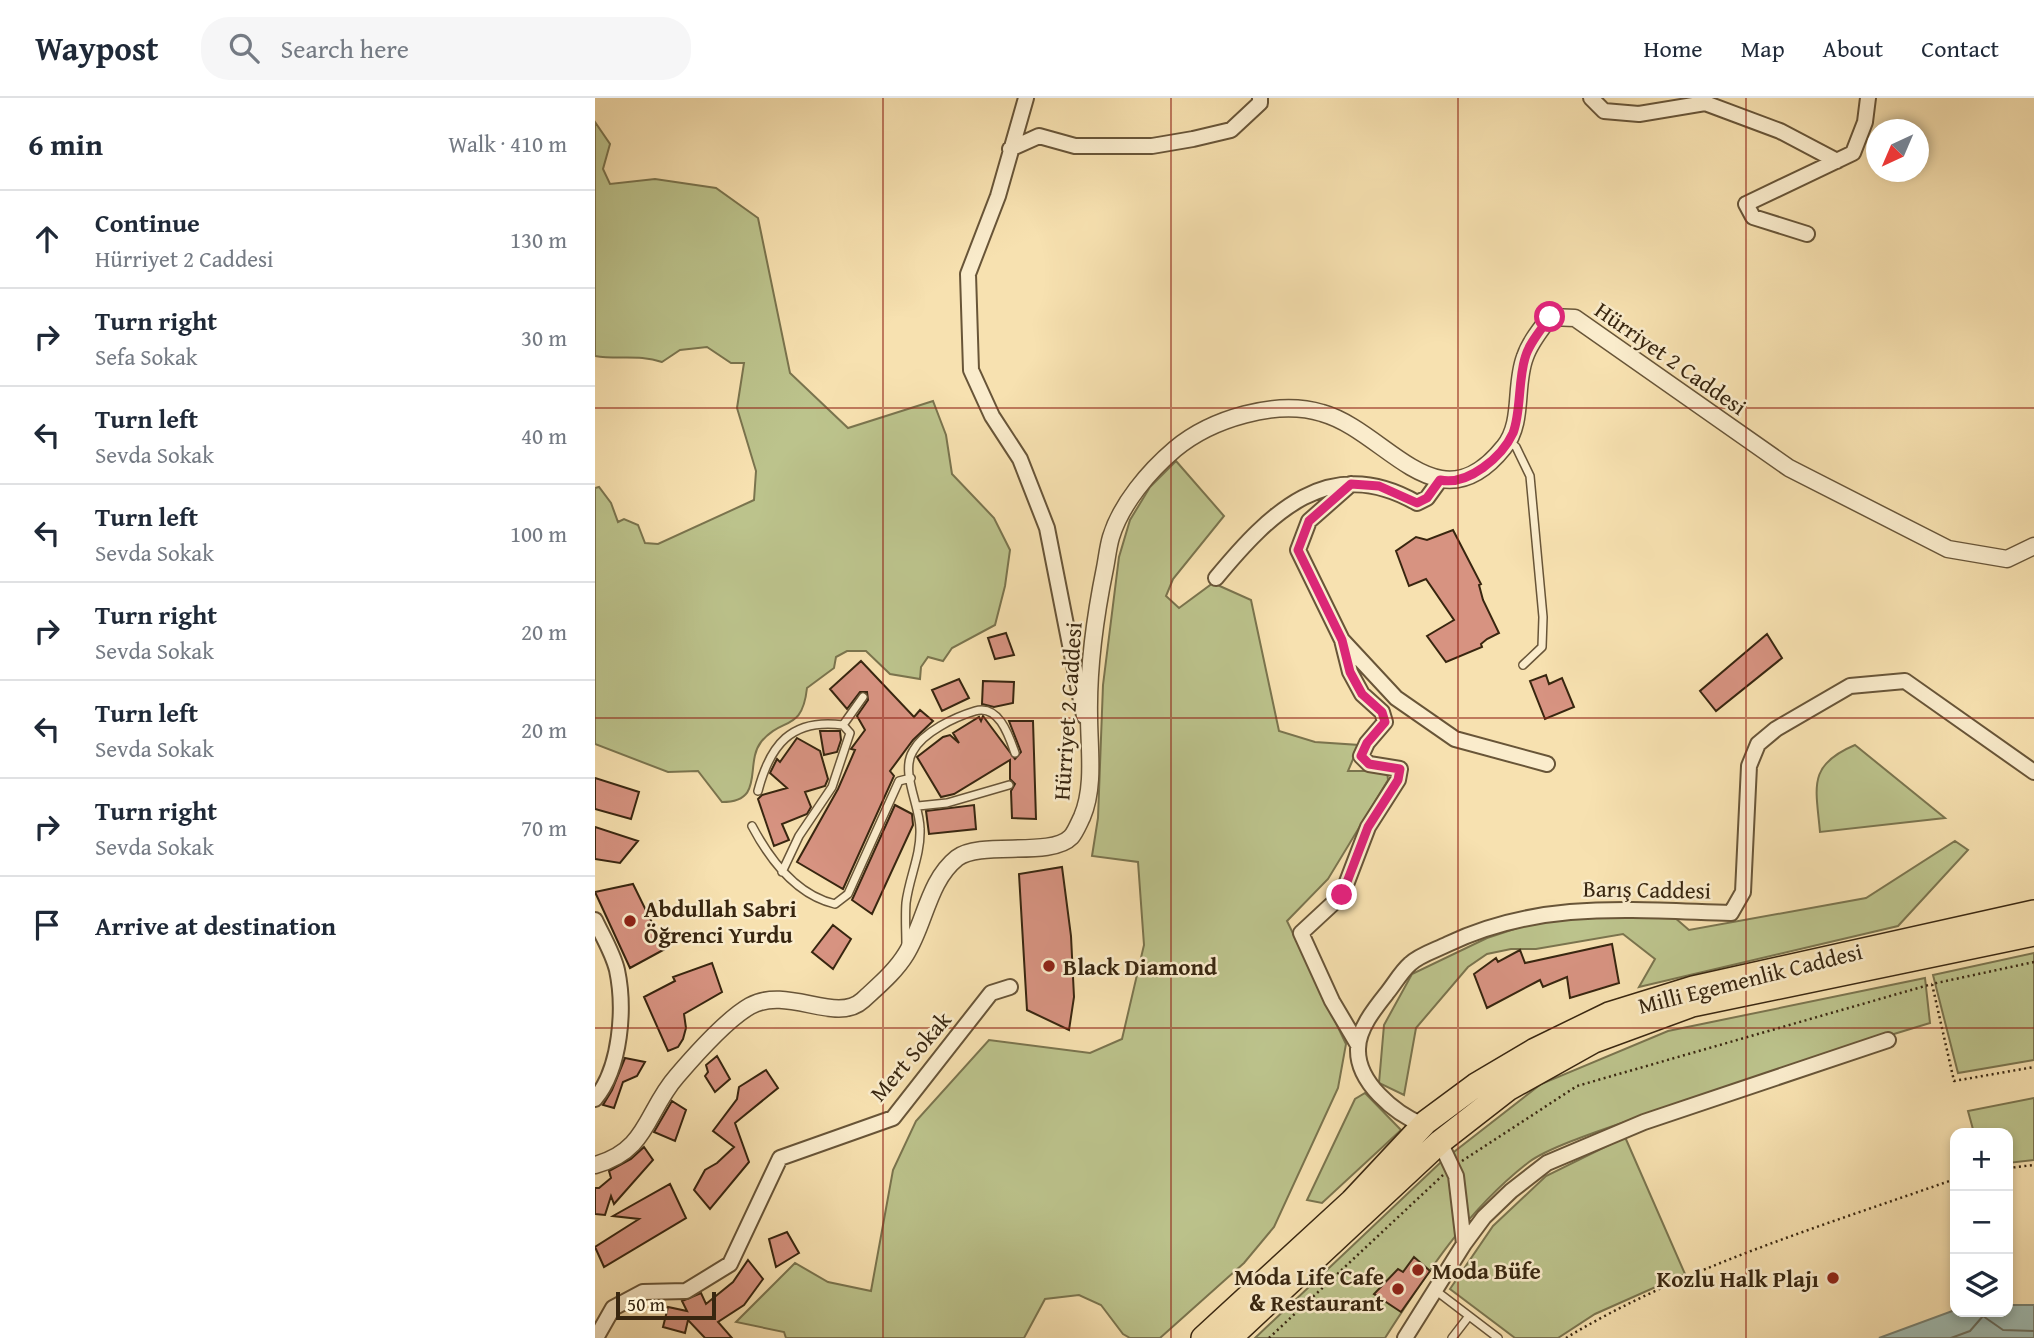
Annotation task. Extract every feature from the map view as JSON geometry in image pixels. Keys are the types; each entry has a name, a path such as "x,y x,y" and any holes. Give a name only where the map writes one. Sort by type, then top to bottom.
{"highway":[{"name":"Milli Egemenlik Caddesi","path":"1203,1338 1352,1201 1423,1125 1476,1084 1535,1050 1609,1014 1693,988 2034,912"},
{"name":"Milli Egemenlik Caddesi","path":"1230,1338 1440,1142 1508,1089 1594,1041 1692,1005 2034,934"}],"street":[{"path":"1026,98 998,196 968,274 971,370 992,416 1020,459 1047,528 1089,744"},
{"path":"1010,149 1039,136 1075,146 1152,146 1193,139 1231,130 1260,103 1260,98"},
{"path":"1591,98 1604,111 1639,114 1705,103 1780,131 1837,161"},
{"path":"1807,234 1753,217 1746,204 1853,153 1865,122 1868,98"},
{"name":"Hürriyet 2 Caddesi","path":"595,1165 614,1159 634,1144 674,1078 747,1007 766,999 784,997 832,1009 858,1005 906,954 935,884 958,856 984,850 1012,850 1062,843 1072,837 1088,800 1089,676 1098,598 1111,537 1137,490 1173,451 1188,439 1220,422 1268,411 1320,412 1342,420 1421,475 1440,480 1462,478 1481,469 1514,431 1525,355 1550,317 1574,318 1789,468 1935,543 1948,549 2007,559 2034,546"},
{"path":"1216,579 1257,529 1325,486 1379,486 1417,503 1427,498 1440,480"},
{"path":"1351,484 1309,521 1298,550 1342,640 1356,683 1362,694 1382,712 1385,722 1367,743 1361,756 1369,764 1400,769 1398,780 1368,827 1342,895 1301,933 1332,1001 1358,1045 1357,1064 1381,1097 1405,1118 1423,1125"},
{"path":"1342,640 1396,698 1455,738 1547,764"},
{"name":"Barış Caddesi","path":"1358,1045 1378,1004 1412,961 1471,934 1516,919 1585,909 1731,913 1743,892 1749,766 1758,744 1776,729 1850,686 1905,681 2034,772"},
{"path":"595,920 617,969 619,1005 617,1055 611,1075 595,1099"},
{"name":"Mert Sokak","path":"596,1338 613,1308 643,1292 687,1291 730,1264 780,1158 893,1118 991,993 1010,987"},
{"path":"1405,1338 1429,1303 1433,1289 1484,1217 1511,1191 1547,1163 1644,1122 1888,1040"},
{"path":"1440,1142 1456,1175 1464,1244"}],"lane":[{"path":"1508,440 1516,447 1530,476 1543,617 1542,647 1523,665"},
{"path":"843,725 863,697"},
{"path":"906,954 906,903 919,844 918,806 907,767 913,749 946,723 980,709 988,710 1000,719 1015,753"},
{"path":"758,791 778,745 789,733 806,727 843,725"},
{"path":"782,872 799,836 832,787 849,741 850,733 843,725"},
{"path":"752,826 767,854 782,872 827,902 835,904 842,901 899,781 911,778"},
{"path":"918,806 947,803 1009,785"},
{"path":"1433,1289 1498,1338"},
{"path":"1452,1338 1469,1316"}],"path":[{"path":"1269,1338 1452,1167 1577,1086 1932,984 2034,962"},
{"path":"1932,984 1954,1081 2034,1067"},
{"path":"2013,1168 2034,1166"},
{"path":"1566,1338 1597,1319 1715,1267 1950,1181"}],"green space":[{"path":"595,122 610,144 603,169 610,184 655,179 716,188 758,218 790,373 848,428 933,401 946,435 952,474 994,518 1010,550 1005,586 995,625 952,648 943,661 928,657 921,667 920,679 890,674 866,651 847,651 836,657 834,668 807,688 801,712 796,718 776,729 761,742 756,751 749,789 744,796 736,800 722,802 698,771 668,772 595,744 595,488 599,487 611,503 618,522 624,519 638,525 645,543 658,544 754,500 756,471 737,408 744,363 731,363 707,347 680,350 662,362 645,358 595,356"},
{"path":"1176,461 1224,516 1173,579 1166,596 1179,608 1213,583 1251,600 1279,731 1315,742 1359,745 1348,771 1387,771 1388,780 1328,879 1287,921 1346,1044 1338,1088 1274,1227 1244,1263 1160,1338 1130,1338 1123,1334 1101,1305 1079,1295 1045,1299 1024,1338 786,1338 784,1332 736,1322 795,1263 828,1282 871,1291 893,1170 916,1121 989,1040 1090,1053 1122,1039 1144,945 1138,862 1092,856 1098,818 1103,685 1119,557 1130,520 1150,487"},
{"path":"1855,745 1945,818 1820,832 1817,790 1822,769 1840,753"},
{"path":"1955,841 1968,850 1898,926 1639,987 1655,959 1623,934 1536,949 1511,949 1487,954 1468,967 1416,1028 1404,1095 1379,1083 1384,1025 1412,974 1487,938 1542,920 1586,916 1674,917 1689,930 1866,898"},
{"path":"2034,953 2034,1060 1958,1073 1933,975"},
{"path":"1925,978 1930,1023 1615,1125 1567,1143 1529,1162 1507,1180 1467,1221 1432,1267 1385,1338 1255,1338 1441,1162 1541,1084 1668,1031"},
{"path":"1365,1093 1401,1130 1322,1203 1307,1200 1355,1099"},
{"path":"2034,1098 2034,1160 2013,1162 2013,1128 1973,1128 1968,1111"},
{"path":"1625,1137 1685,1274 1595,1314 1558,1338 1515,1338 1450,1289 1493,1226 1546,1176"}],"water":[{"path":"2013,1305 2034,1305 2034,1338 1879,1338 1950,1312 1950,1317 2013,1317"}],"building":[{"path":"1453,530 1481,584 1479,585 1483,600 1499,633 1487,639 1481,644 1482,647 1446,662 1427,636 1454,620 1426,579 1409,586 1396,551 1416,537 1427,540"},
{"path":"1006,633 1014,655 995,659 988,638"},
{"path":"1767,634 1782,658 1716,711 1700,691"},
{"path":"861,661 914,717 920,710 933,721 913,740 890,771 894,776 843,889 797,862 838,789 855,750 851,749 865,730 857,716 868,700 867,692 860,692 847,709 830,689"},
{"path":"1546,675 1549,684 1562,678 1574,707 1545,719 1530,681"},
{"path":"959,679 969,698 942,711 932,690"},
{"path":"983,681 1014,682 1013,703 994,707 982,704"},
{"path":"983,716 1015,759 1021,752 1009,721 1033,721 1036,819 1012,818 1011,791 1015,784 1010,779 1010,760 954,794 941,797 917,757 943,737 950,735 959,743 953,733 979,717 981,721"},
{"path":"820,731 840,731 841,740 837,752 824,755"},
{"path":"797,738 820,751 828,779 825,786 805,792 811,807 807,814 782,824 789,840 774,846 758,799 762,795 787,788 770,773 777,759 780,762"},
{"path":"595,778 639,792 631,819 595,809"},
{"path":"895,805 912,814 913,825 872,914 852,900"},
{"path":"974,805 976,829 929,834 926,811"},
{"name":"Abdullah Sabri Öğrenci Yurdu","path":"595,827 638,841 620,863 595,859"},
{"name":"Black Diamond","path":"1062,867 1071,936 1074,997 1069,1030 1027,1010 1019,874"},
{"name":"Abdullah Sabri Öğrenci Yurdu","path":"633,884 665,949 630,968 595,892"},
{"path":"833,925 851,939 833,969 812,952"},
{"path":"1612,944 1619,983 1570,998 1567,977 1543,987 1540,980 1487,1008 1474,974 1496,958 1498,962 1520,950 1525,963"},
{"path":"712,963 722,992 684,1014 686,1028 683,1039 678,1047 668,1051 644,997 675,981 673,977"},
{"path":"717,1056 730,1079 715,1092 705,1076 708,1072 706,1065"},
{"path":"625,1058 645,1062 637,1076 623,1082 614,1108 603,1105 612,1090"},
{"path":"766,1070 778,1088 735,1123 749,1162 710,1209 694,1190 705,1170 734,1147 713,1131 737,1099 739,1087"},
{"path":"672,1101 686,1110 675,1141 654,1132"},
{"path":"644,1147 653,1160 614,1204 611,1196 605,1215 595,1214 595,1188 599,1188 611,1178 609,1171 631,1159"},
{"path":"670,1184 686,1218 604,1267 595,1247 639,1219 613,1216"},
{"path":"787,1232 799,1253 776,1267 769,1239"},
{"name":"Moda Life Cafe & Restaurant","path":"1414,1257 1430,1271 1401,1312 1374,1294 1398,1269 1403,1272"},
{"path":"748,1260 763,1279 744,1305 718,1322 732,1338 705,1338 688,1320 685,1333 663,1327 668,1307 687,1311 682,1301 701,1293 706,1304 733,1282"}],"place":[{"name":"Abdullah Sabri Öğrenci Yurdu","path":"630,921"},
{"name":"Black Diamond","path":"1049,966"},
{"name":"Moda Büfe","path":"1418,1270"},
{"name":"Kozlu Halk Plajı","path":"1833,1278"},
{"name":"Moda Life Cafe & Restaurant","path":"1398,1289"}],"route":[{"path":"1342,895 1368,827 1398,780 1400,769 1369,764 1361,756 1367,743 1385,722 1382,712 1362,694 1350,672 1342,640 1298,550 1309,521 1351,484 1379,486 1417,503 1427,498 1440,480 1462,478 1481,469 1505,447 1514,431 1518,385 1525,355 1550,317"}]}
